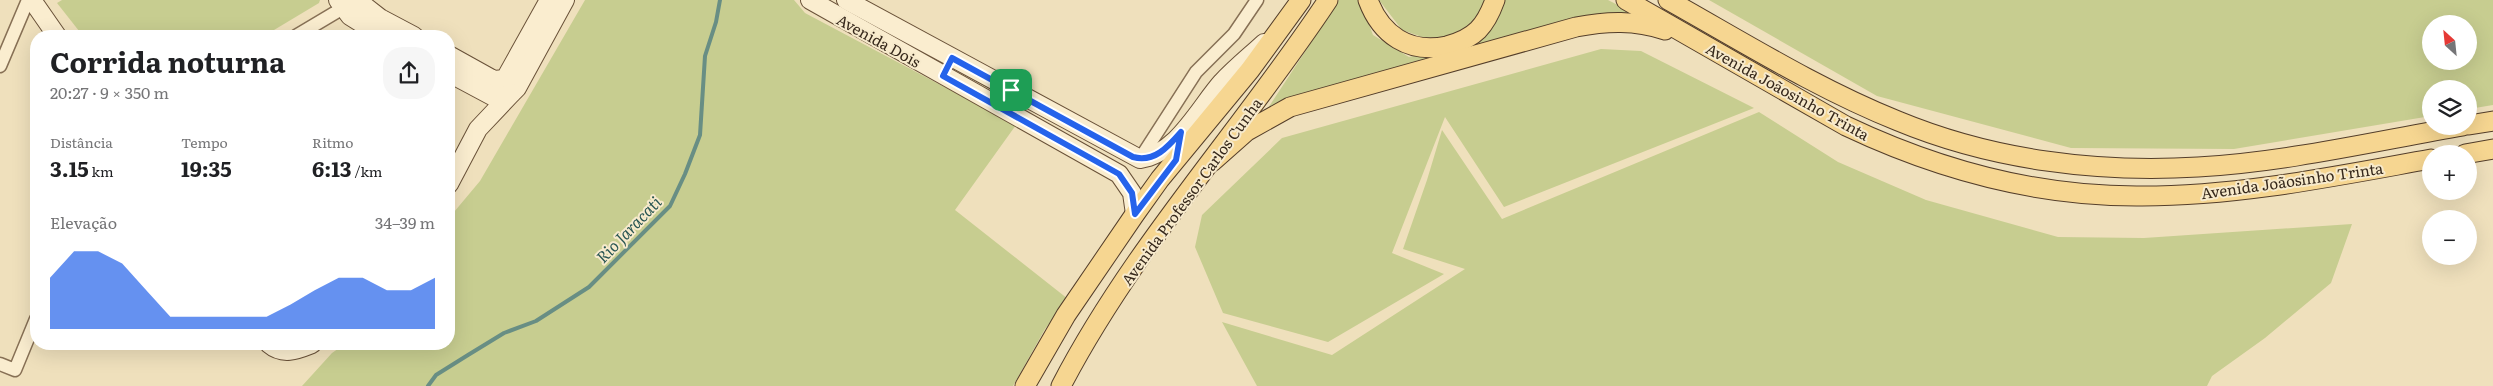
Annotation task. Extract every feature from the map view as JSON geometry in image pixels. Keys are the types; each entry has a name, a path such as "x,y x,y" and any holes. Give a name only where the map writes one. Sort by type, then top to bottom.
{"main road":[{"path":"32,0 52,30"},
{"path":"455,173 478,129 511,83 549,0"},
{"path":"455,76 490,95 502,97 565,0"},
{"name":"Avenida Dois","path":"810,0 1119,174 1132,193 1135,214"},
{"name":"Avenida Dois","path":"846,0 1140,159"},
{"name":"Avenida Professor Carlos Cunha","path":"1025,386 1066,314 1135,214 1176,160 1250,70 1301,0"},
{"name":"Avenida Professor Carlos Cunha","path":"1061,386 1111,301 1295,50 1328,0"},
{"path":"1368,0 1380,24 1396,39 1416,47 1434,48 1454,44 1477,31 1484,23 1495,0"},
{"name":"Avenida Joãosinho Trinta","path":"1626,0 1846,126 1916,156 1978,176 2031,186 2108,195 2181,195 2273,186 2422,161"},
{"name":"Avenida Joãosinho Trinta","path":"1668,0 1834,92 1900,122 1990,150 2042,160 2098,167 2200,167 2304,154 2422,133"},
{"path":"1690,0 1730,35"},
{"path":"346,3 360,24 371,30"},
{"path":"346,3 403,30"},
{"path":"1212,162 1247,131 1290,107 1576,27 1602,22 1634,23 1656,27 1701,43"},
{"path":"1140,159 1158,154 1181,132 1230,73 1280,30"},
{"path":"455,58 494,80 511,83"},
{"path":"943,76 952,58"},
{"path":"2477,124 2493,121"},
{"path":"1176,160 1181,132"},
{"path":"2477,152 2493,149"},
{"path":"279,350 293,350"}],"street":[{"path":"0,66 28,0"},
{"path":"1140,159 1196,72 1234,34 1257,0"},
{"path":"305,30 346,3"},
{"path":"0,364 15,370 30,334"}],"green space":[{"path":"62,0 320,0 319,3 274,30 78,30 57,3"},
{"path":"585,0 794,0 805,13 1016,125 955,210 1068,299 1045,329 1013,386 302,386 336,350 455,350 455,211 480,181"},
{"path":"1339,0 1360,0 1373,35 1409,57 1470,45 1490,31 1503,0 1608,0 1649,21 1378,76 1268,108"},
{"path":"1379,0 1487,0 1471,24 1448,37 1425,38 1402,30"},
{"path":"1709,0 2493,0 2493,105 2477,108 2477,80 2422,80 2422,118 2234,149 2071,148 1877,96"},
{"path":"1601,49 1641,51 1754,108 1504,207 1445,117 1392,253 1444,274 1328,342 1223,313 1195,247 1202,215 1282,138"},
{"path":"1759,112 1838,162 1926,200 2058,237 2144,238 2352,224 2331,283 2265,338 2212,376 2207,386 1257,386 1222,322 1332,355 1465,269 1403,249 1442,130 1502,219"}],"waterway":[{"name":"Rio Jaracati","path":"428,386 436,375 468,355 504,333 536,321 589,287 670,206 700,135 705,56 716,22 720,0"}],"route":[{"path":"952,58 1011,90 1133,157 1140,159 1158,154 1181,132 1176,160 1135,214 1132,193 1124,178 1119,174 1083,152 943,76 952,58"}]}
